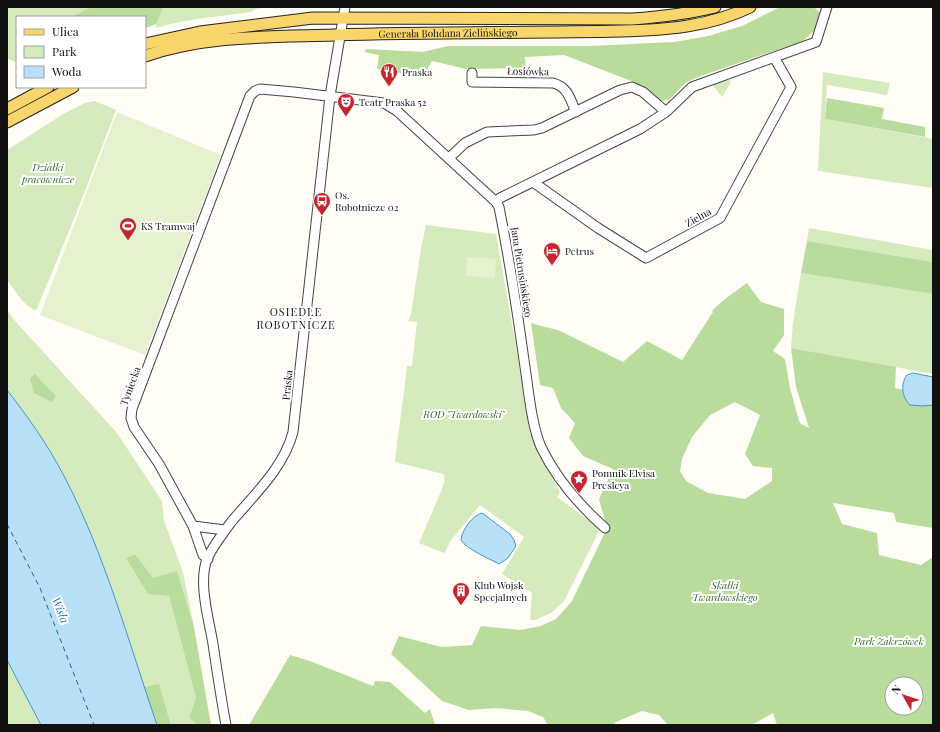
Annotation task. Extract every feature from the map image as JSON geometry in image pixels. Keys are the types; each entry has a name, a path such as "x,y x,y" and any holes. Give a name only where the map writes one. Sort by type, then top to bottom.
{"main road":[{"name":"Generała Bohdana Zielińskiego","path":"146,44 182,35 222,28 301,19 344,12 632,19 691,13 715,7"},
{"name":"Generała Bohdana Zielińskiego","path":"146,56 188,45 225,39 340,35 613,32 663,30 712,21 735,14 750,7"},
{"path":"7,109 46,88"},
{"path":"7,122 70,88"}],"street":[{"path":"496,202 500,198 640,129 666,112 692,87 816,42 827,7"},
{"name":"Praska","path":"208,559 225,530 279,464 289,445 293,432 330,96 344,12"},
{"name":"Zielna","path":"533,182 598,228 646,258 720,218 791,87 774,57"},
{"name":"Łosiówka","path":"472,73 472,82 553,82 560,84 566,89 576,112"},
{"path":"449,158 465,142 478,135 487,132 534,130 542,128 620,90 632,87 643,92 666,112"},
{"name":"Tyniecka","path":"208,559 202,555 193,526 159,464 137,432 131,418 132,409 250,96 255,91 260,89 294,92"},
{"name":"Jana Pietrusińskiego","path":"294,92 384,103 388,105 397,111 496,202 499,207 511,266 533,417 541,446 553,468 579,504 605,528"},
{"path":"193,526 225,530"},
{"path":"208,559 204,575 205,595 226,725"}],"green space":[{"path":"7,7 269,7 256,9 251,12 197,19 156,28 156,24 146,28 146,16 16,16 16,62 7,58"},
{"path":"91,7 163,7 156,24 146,28 146,16 74,16"},
{"path":"780,7 814,7 820,13 814,31 803,41 698,77 685,83 670,99 662,101 634,82 564,55 525,57 526,68 466,69 432,61 423,77 377,69 379,55 365,52 366,49 423,52 448,46 589,46 675,42 708,36 742,26"},
{"path":"823,72 890,83 887,95 827,85 825,119 933,139 933,188 818,171"},
{"path":"728,79 731,82 722,97 712,84"},
{"path":"827,98 884,108 882,119 925,127 925,137 825,119"},
{"name":"Działki pracownicze","path":"95,101 116,110 76,214 36,311 21,299 7,280 7,150 65,113 85,103"},
{"name":"KS Tramwaj","path":"117,112 221,155 145,355 40,315"},
{"name":"ROD \"Twardowski\"","path":"426,225 496,234 524,391 538,453 560,492 557,497 598,527 599,531 564,601 551,613 535,620 530,620 532,593 502,574 524,537 480,505 452,539 444,553 419,543 442,489 444,476 443,474 395,462 407,366 412,366 417,322 408,321 411,314"},
{"path":"809,228 933,250 933,262 807,241"},
{"path":"807,241 933,262 933,294 801,273"},
{"path":"467,257 496,259 495,278 466,276"},
{"path":"801,273 933,294 933,374 791,348 793,322"},
{"name":"Skałki Twardowskiego","path":"747,283 761,302 784,309 784,335 773,351 785,359 790,388 799,421 801,424 809,428 796,387 791,348 896,367 895,388 933,396 933,528 896,522 894,513 833,503 842,524 877,533 879,555 921,565 933,557 933,725 777,725 773,713 752,725 668,725 659,715 642,711 616,722 613,725 548,725 543,717 528,711 496,708 469,710 442,701 391,654 399,636 442,647 472,645 481,626 520,630 541,626 556,619 572,601 607,528 599,499 613,469 583,456 569,438 575,423 561,408 553,388 540,385 531,323 558,330 623,362 647,341 682,360 713,312 712,311","holes":["735,402 760,415 745,454 753,466 772,468 772,481 745,499 708,493 686,481 680,471 682,459 692,437 710,415"]},
{"path":"7,310 16,322 117,433 162,501 164,521 183,572 194,627 177,572 153,579 135,554 127,558 169,596 196,698 189,717 197,725 171,725 159,685 144,687 111,586 85,521 64,476 36,429 7,390"},
{"path":"35,374 56,396 52,402 34,393 30,378"},
{"path":"135,554 153,578 177,571 194,627 211,725 197,725 189,717 196,698 169,596 148,594 126,558"},
{"path":"290,655 310,661 373,686 375,681 390,682 425,713 430,709 435,725 249,725"},
{"path":"7,660 12,669 41,725 7,725"},
{"path":"159,684 171,725 157,725 144,687"}],"water":[{"path":"913,373 933,377 933,405 910,405 907,402 903,391 903,383 907,375"},
{"name":"Wisła","path":"7,390 51,453 78,505 104,567 157,725 41,725 7,660"},
{"path":"482,513 510,534 516,546 508,558 499,564 468,547 461,540 463,532 468,524"}],"ferry route":[{"path":"7,524 40,588 94,725"}],"place":[{"name":"Praska","path":"389,87"},
{"name":"Teatr Praska 52","path":"346,117"},
{"name":"Os. Robotnicze 02","path":"322,216"},
{"name":"KS Tramwaj","path":"128,241"},
{"name":"Petrus","path":"552,266"},
{"name":"Pomnik Elvisa Presleya","path":"579,494"},
{"name":"Klub Wojsk Specjalnych","path":"461,606"}],"district":[{"name":"OSIEDLE ROBOTNICZE","path":"296,317"}],"park label":[{"name":"Park Zakrzówek","path":"889,641"}]}
